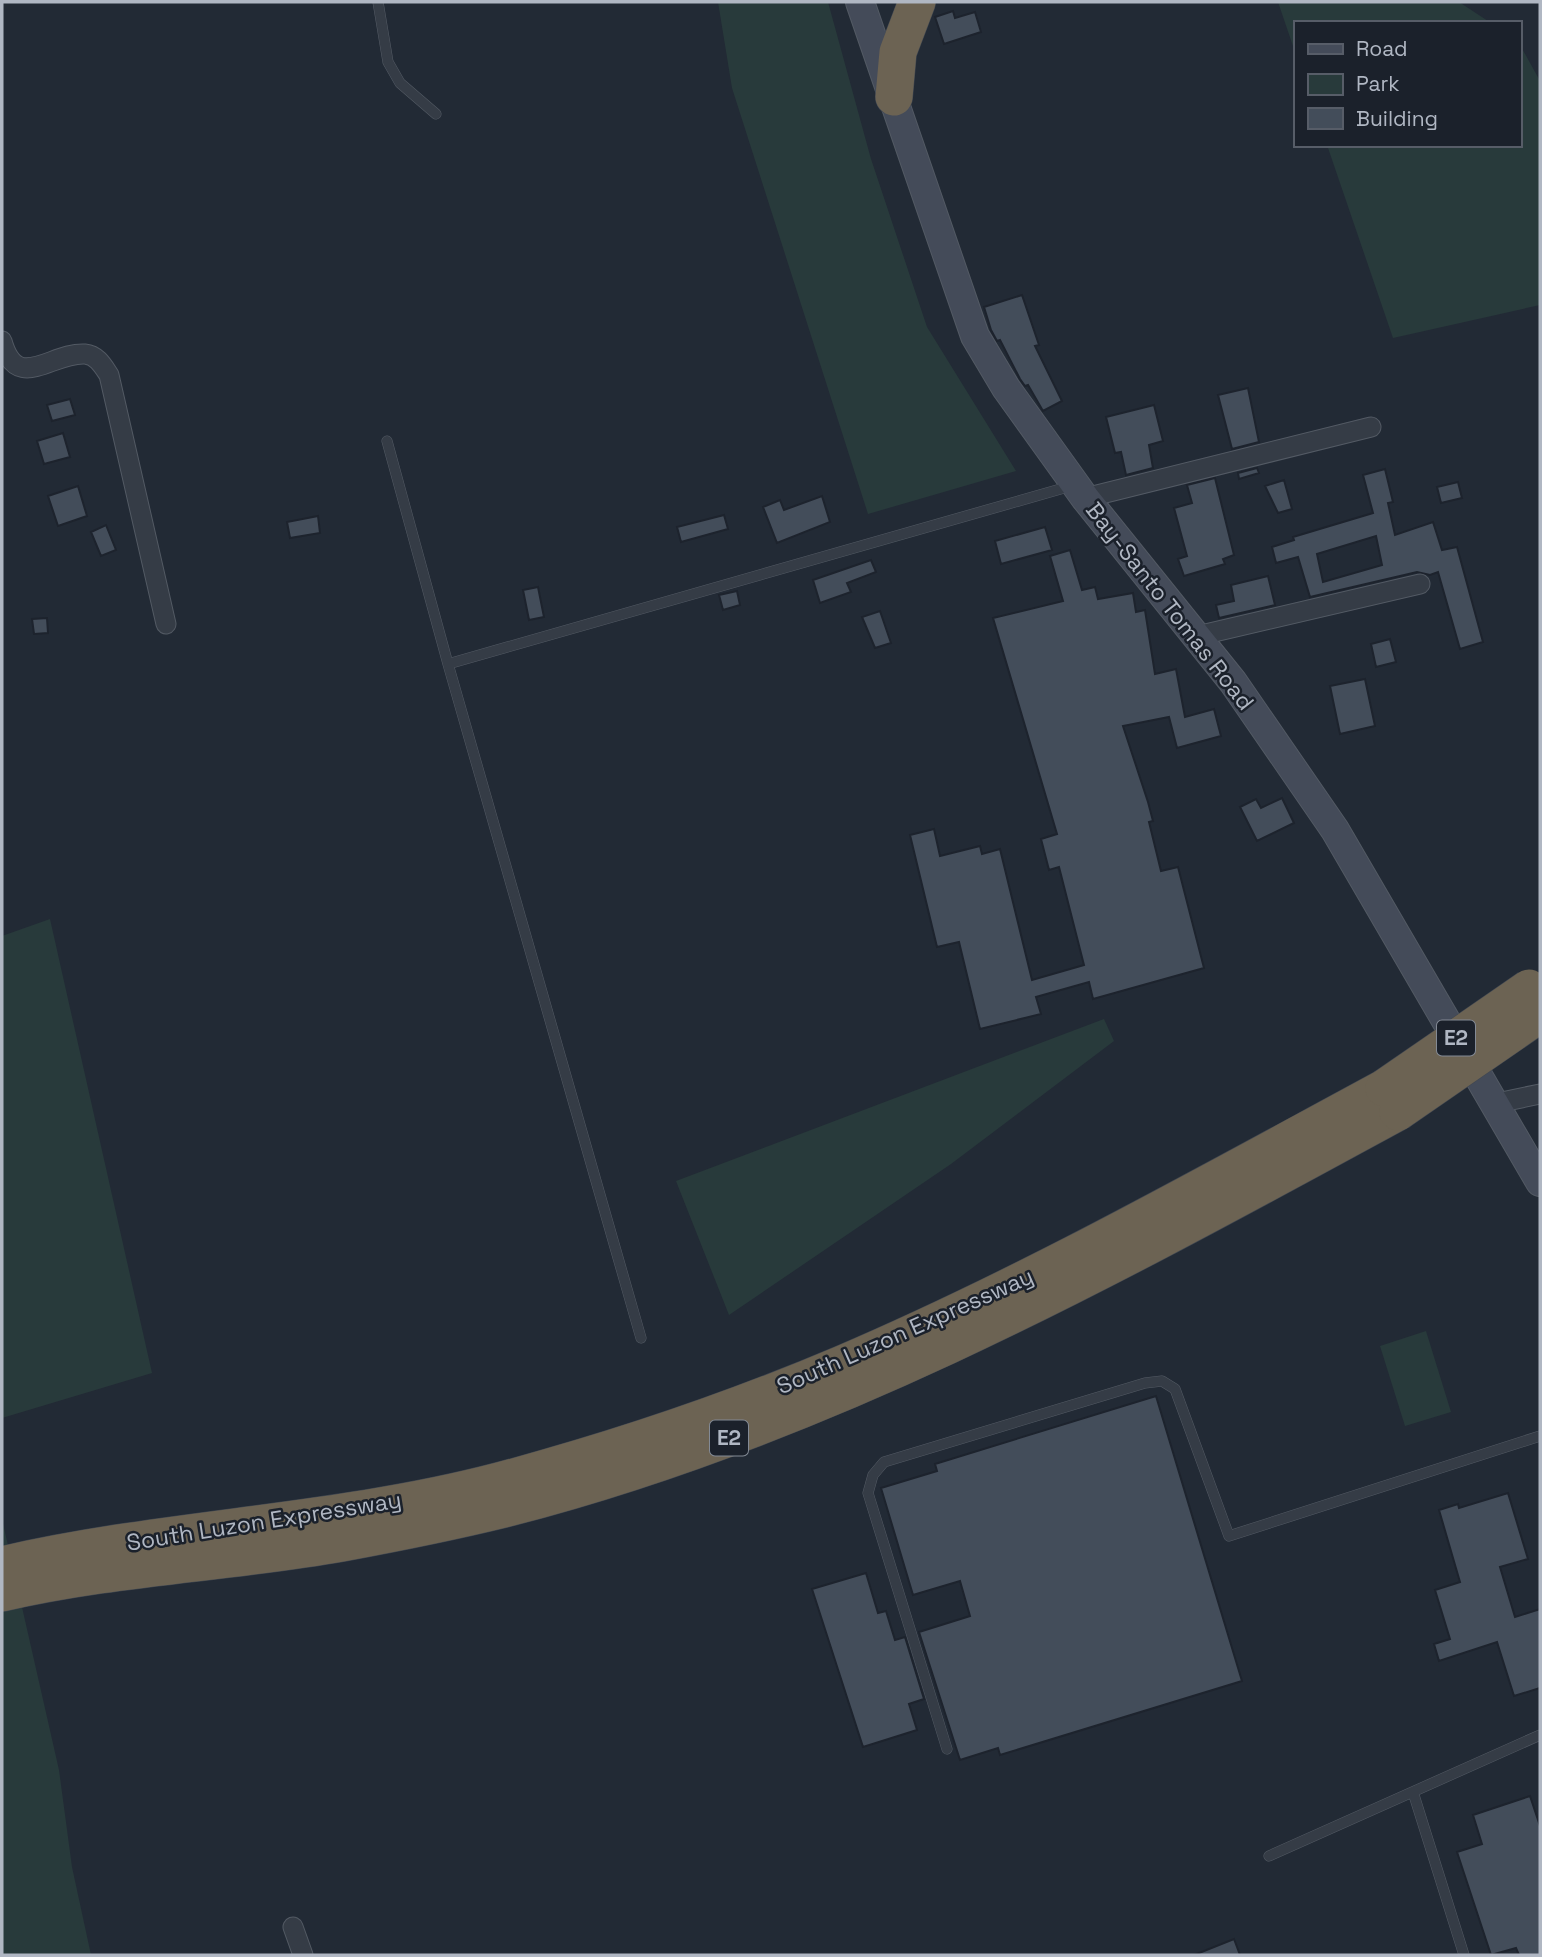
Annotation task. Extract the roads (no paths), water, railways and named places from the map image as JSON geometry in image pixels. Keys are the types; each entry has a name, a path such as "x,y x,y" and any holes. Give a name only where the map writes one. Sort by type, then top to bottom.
{"highway":[{"path":"894,97 898,52 917,2"},
{"name":"South Luzon Expressway","path":"2,1594 66,1578 341,1543 503,1509 667,1461 854,1390 1082,1283 1391,1100 1536,993"},
{"name":"South Luzon Expressway","path":"2,1564 61,1551 336,1515 496,1481 657,1434 842,1364 1082,1251 1391,1100"}],"main road":[{"name":"Bay-Santo Tomas Road","path":"860,2 941,243 975,335 1006,388 1080,491 1198,636 1335,830 1497,1103 1540,1182"}],"street":[{"path":"2,341 7,358 20,368 36,367 85,354 99,360 109,375 166,624"},
{"path":"1080,491 1371,427"},
{"path":"1198,636 1420,584"},
{"path":"1497,1103 1540,1094"},
{"path":"293,1927 303,1955"}],"lane":[{"path":"378,2 388,62 400,83 436,114"},
{"path":"387,441 641,1338"},
{"path":"448,664 1080,491"},
{"path":"947,1749 868,1493 873,1475 884,1462 1145,1383 1162,1381 1175,1389 1229,1536 1540,1436"},
{"path":"1269,1856 1540,1735"},
{"path":"1413,1792 1464,1955"}]}
